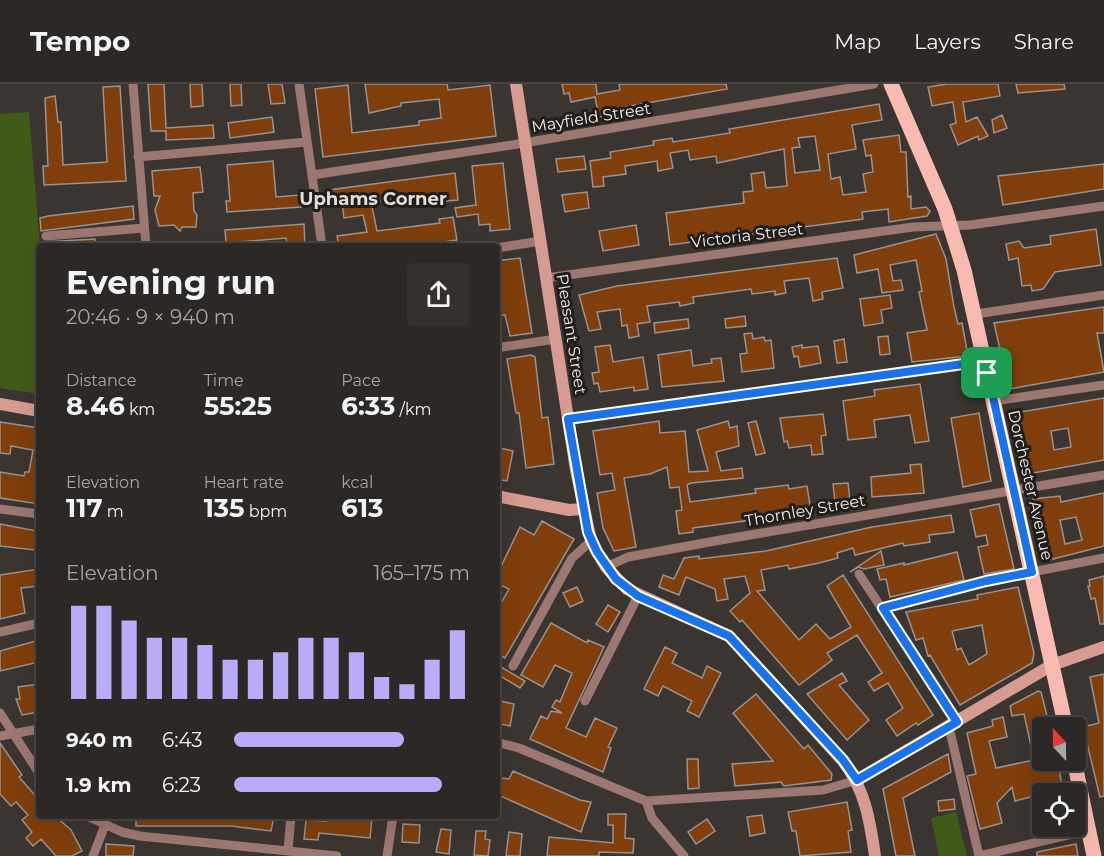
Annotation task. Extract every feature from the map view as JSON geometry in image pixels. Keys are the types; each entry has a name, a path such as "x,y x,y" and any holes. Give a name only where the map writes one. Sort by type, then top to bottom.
{"main road":[{"name":"Dorchester Avenue","path":"891,84 951,226 976,314 1012,489 1064,717"},
{"path":"1076,771 1094,856"}],"street":[{"path":"134,84 146,243"},
{"path":"299,84 322,243"},
{"name":"Pleasant Street","path":"516,84 568,419 583,509 591,541 606,567 621,584 638,596 729,636 843,760 857,780 865,801 875,856"},
{"name":"Mayfield Street","path":"312,175 526,143 874,84"},
{"path":"138,158 307,142"},
{"name":"Victoria Street","path":"546,278 913,227 951,226 1104,206"},
{"path":"45,236 144,228"},
{"path":"500,247 541,241"},
{"path":"976,314 1104,295"},
{"path":"500,347 556,339"},
{"path":"568,419 985,361"},
{"path":"994,401 1104,385"},
{"path":"0,404 36,410"},
{"name":"Thornley Street","path":"606,567 628,557 1012,489 1104,475"},
{"path":"500,497 569,510 583,509"},
{"path":"0,509 36,514"},
{"path":"513,666 572,558 591,541"},
{"path":"883,608 986,581 1104,558"},
{"path":"859,574 883,608 953,725 979,856 1089,830"},
{"path":"585,701 638,596"},
{"path":"0,632 36,624"},
{"path":"500,743 519,748 610,788 646,801 823,790 857,780 1052,665 1104,647"},
{"path":"0,713 36,769"},
{"path":"0,736 36,729"},
{"path":"646,801 652,818 684,856"},
{"path":"93,819 140,836 251,851 288,850 337,856"},
{"path":"288,850 291,819"},
{"path":"387,856 393,819"},
{"path":"93,856 105,825"}],"green space":[{"path":"29,112 40,243 36,243 36,394 0,388 0,114"},
{"path":"956,812 967,856 939,856 931,818"}],"building":[{"path":"148,84 164,84 166,128 213,125 214,138 166,140 166,131 151,131"},
{"path":"190,84 202,84 203,106 191,107"},
{"path":"230,84 241,84 242,105 231,106"},
{"path":"268,84 282,84 285,103 271,104"},
{"path":"365,84 447,84 448,90 490,85 496,136 323,157 315,89 348,85 352,133 419,125 419,121 441,118 439,99 401,103 401,106 369,113"},
{"path":"562,84 596,84 597,94 620,90 619,84 726,84 727,89 618,108 619,114 599,117 595,97 571,102 569,93 564,94"},
{"path":"947,84 998,84 1000,96 963,102 966,122 977,117 988,136 979,140 978,136 958,145 950,125 956,123 953,102 932,106 928,87"},
{"path":"1016,84 1064,84 1065,89 1018,93"},
{"path":"120,86 126,181 44,185 43,166 48,166 45,98 55,96 58,122 61,122 63,165 107,162 103,87"},
{"path":"879,104 882,120 852,125 856,149 828,154 831,179 840,177 843,195 866,192 863,174 873,172 871,155 866,156 863,140 899,135 901,152 906,152 908,197 911,196 911,209 926,207 930,211 927,216 889,222 888,209 862,212 863,219 670,245 666,213 744,203 743,192 753,191 751,174 764,172 766,188 787,186 784,149 717,163 716,156 690,160 688,150 670,153 673,168 658,171 657,161 625,166 626,174 603,177 604,186 593,187 590,161 611,158 610,152 654,145 653,141 672,138 673,142 730,133 729,129","holes":["815,136 820,170 795,173 792,148 800,147 798,138"]},
{"path":"1002,115 1007,128 994,133 992,120"},
{"path":"272,117 274,132 230,138 228,123"},
{"path":"584,156 586,169 558,172 556,159"},
{"path":"273,161 276,197 300,195 301,207 227,212 226,201 230,201 227,165"},
{"path":"503,163 510,229 490,231 490,224 479,225 478,214 457,217 455,208 476,205 472,166"},
{"path":"1104,164 1104,189 1003,205 998,176"},
{"path":"200,167 203,192 193,193 194,211 197,215 196,227 182,227 180,231 174,225 159,226 155,210 160,196 154,196 152,171"},
{"path":"455,173 458,200 420,203 419,199 399,201 399,199 371,202 377,231 440,223 439,219 453,217 457,240 436,243 338,243 337,236 367,232 363,215 344,218 342,203 331,204 329,190"},
{"path":"587,192 589,208 565,212 562,195"},
{"path":"133,206 134,219 41,231 40,218"},
{"path":"304,224 305,243 287,243 286,238 226,243 225,230"},
{"path":"636,225 639,245 603,251 599,231"},
{"path":"1096,229 1101,265 1055,272 1043,289 1032,291 1031,285 1022,286 1018,258 1009,260 1006,244 1019,241 1024,248 1051,244 1050,236"},
{"path":"936,234 946,259 954,307 958,324 962,323 968,356 912,362 907,333 927,330 919,292 922,291 916,260 890,265 893,281 901,280 903,290 882,293 878,269 857,273 854,255"},
{"path":"95,239 96,243 43,243"},
{"path":"520,258 532,333 510,336 505,315 500,316 500,260"},
{"path":"837,258 843,288 822,292 823,299 813,301 809,278 784,281 786,293 775,295 775,291 752,294 751,289 693,297 694,303 680,306 679,302 647,306 650,322 637,324 639,336 629,338 627,325 622,326 620,309 597,312 601,329 589,331 579,295 617,286"},
{"path":"890,295 892,308 881,310 883,323 864,326 860,299"},
{"path":"1104,307 1104,333 1097,333 1104,372 1009,389 994,323"},
{"path":"745,316 746,326 726,328 725,319"},
{"path":"688,319 689,328 655,333 654,323"},
{"path":"752,333 753,339 764,337 765,341 771,340 774,368 742,372 740,354 747,353 744,334"},
{"path":"888,336 890,354 880,355 878,337"},
{"path":"844,339 847,362 837,363 834,341"},
{"path":"610,345 613,362 643,357 648,389 634,391 634,387 600,392 598,383 594,384 592,373 599,372 595,347"},
{"path":"802,345 802,348 818,346 821,363 800,367 798,356 794,357 792,347"},
{"path":"691,350 693,366 712,363 711,359 721,358 724,381 662,387 658,355"},
{"path":"531,355 535,357 542,418 548,417 554,464 526,468 519,413 516,413 507,359"},
{"path":"920,384 929,441 915,443 910,415 874,420 876,437 848,440 843,401 875,396 874,390"},
{"path":"1104,398 1104,460 1028,474 1015,413","holes":["1068,428 1071,447 1054,450 1051,431"]},
{"path":"979,413 991,481 963,487 951,418"},
{"path":"823,414 826,435 821,436 823,454 812,455 811,445 789,448 787,441 784,442 780,418"},
{"path":"659,421 660,433 685,431 689,472 708,471 697,430 728,421 730,428 737,426 739,446 716,452 721,471 742,468 743,478 691,483 687,485 690,502 756,493 755,489 788,485 789,489 807,486 811,512 693,528 693,532 679,534 676,511 682,510 679,487 670,488 667,467 650,474 624,478 636,547 614,551 603,528 597,493 615,490 612,473 600,475 593,431"},
{"path":"756,421 765,453 756,455 748,423"},
{"path":"0,422 36,428 36,504 0,498 0,472 24,476 25,472 29,472 33,450 11,446 10,454 0,453"},
{"path":"500,448 513,451 507,481 500,480"},
{"path":"921,464 924,493 872,497 871,477 911,473 910,465"},
{"path":"848,483 850,501 835,502 833,484"},
{"path":"1104,493 1104,546 1045,561 1033,499 1060,496 1061,502","holes":["1076,517 1082,540 1065,544 1060,520"]},
{"path":"999,504 1014,569 984,574 978,547 988,545 986,535 976,537 970,510"},
{"path":"951,515 954,532 929,535 930,542 904,546 903,543 855,555 853,548 837,553 838,558 819,563 789,569 788,565 761,570 765,590 757,591 799,640 816,624 830,639 851,627 827,586 843,575 933,715 897,736 886,720 903,708 888,683 874,691 868,682 882,673 857,635 827,653 832,660 799,685 742,620 740,622 730,611 750,593 745,576 724,579 728,599 717,601 715,589 686,577 679,595 659,587 663,575 674,579 684,558 699,556 699,559 766,551 872,527"},
{"path":"542,521 574,539 505,658 500,655 500,605 509,589 500,585 500,569 520,527 534,535"},
{"path":"0,524 36,531 35,550 0,546"},
{"path":"881,551 884,565 864,569 858,567 850,572"},
{"path":"957,552 964,580 890,597 886,579 880,580 877,569"},
{"path":"36,569 36,586 21,588 25,613 0,619 0,575"},
{"path":"1104,576 1104,624 1100,624 1095,598 1091,599 1088,586 1090,586 1089,580"},
{"path":"577,587 583,601 570,607 563,593"},
{"path":"1018,587 1034,653 1032,663 960,705 930,655 928,656 923,638 916,640 906,612 978,599 977,595","holes":["982,625 987,654 969,665 961,648 957,650 952,631"]},
{"path":"608,605 620,612 608,632 596,624"},
{"path":"551,623 587,643 588,640 604,647 566,728 586,737 595,718 617,728 608,747 611,748 603,772 530,739 541,716 547,719 551,711 562,713 552,707 556,700 560,702 572,673 555,665 543,687 521,675"},
{"path":"36,641 36,663 0,671 0,651"},
{"path":"665,647 677,653 672,663 702,678 707,666 721,673 699,717 687,711 692,701 663,686 658,696 644,689"},
{"path":"501,667 525,681 520,688 500,676"},
{"path":"842,673 847,681 839,685 869,720 847,740 807,694"},
{"path":"1104,674 1104,796 1100,797 1086,739 1086,726 1099,723 1090,677"},
{"path":"36,684 36,713 22,715 16,699 20,699 18,687"},
{"path":"1038,691 1041,692 1047,717 1032,717 1032,751 1024,714 1012,716 1010,706"},
{"path":"756,694 804,749 808,745 832,774 831,780 784,786 781,782 735,786 732,764 773,761 733,713"},
{"path":"500,701 514,704 510,726 500,724"},
{"path":"1003,717 1007,737 989,741 996,768 1032,760 1032,771 1059,771 1062,783 1032,783 1032,797 1015,801 1012,787 997,803 1002,823 980,829 967,776 976,774 967,733 993,726 992,720"},
{"path":"0,743 22,775 19,777 36,797 36,819 58,819 71,830 82,851 72,856 56,856 41,839 33,846 26,838 32,832 22,820 28,815 16,802 11,806 0,794"},
{"path":"948,754 951,772 903,798 915,856 896,856 883,789"},
{"path":"687,759 698,759 699,788 688,789"},
{"path":"513,771 580,800 591,802 581,832 500,796 500,778 509,779"},
{"path":"954,799 955,809 939,811 938,801"},
{"path":"847,802 852,830 848,831 851,852 800,856 796,831 792,831 788,812"},
{"path":"608,814 626,814 625,838 634,839 633,853 599,852 599,856 547,856 549,837 613,843 613,825 608,825"},
{"path":"762,815 765,833 750,836 747,817"},
{"path":"136,819 273,819 271,831 231,826 136,826"},
{"path":"326,819 372,819 370,838 319,833 318,840 304,839 306,820 326,821"},
{"path":"707,819 715,831 696,844 688,832"},
{"path":"403,824 420,825 419,843 402,842"},
{"path":"441,829 451,830 449,854 436,852"},
{"path":"476,831 486,831 485,839 490,840 488,856 474,855"},
{"path":"509,832 522,834 520,856 506,856"},
{"path":"106,844 134,846 133,856 106,856"},
{"path":"1076,844 1078,856 1037,856 1037,852"}],"district":[{"name":"Uphams Corner","path":"373,199"}],"route":[{"path":"985,361 987,373 1032,572 986,581 883,608 943,704 957,722 857,780 843,760 822,740 729,636 720,630 632,593 610,573 591,541 568,419 985,361"}]}
